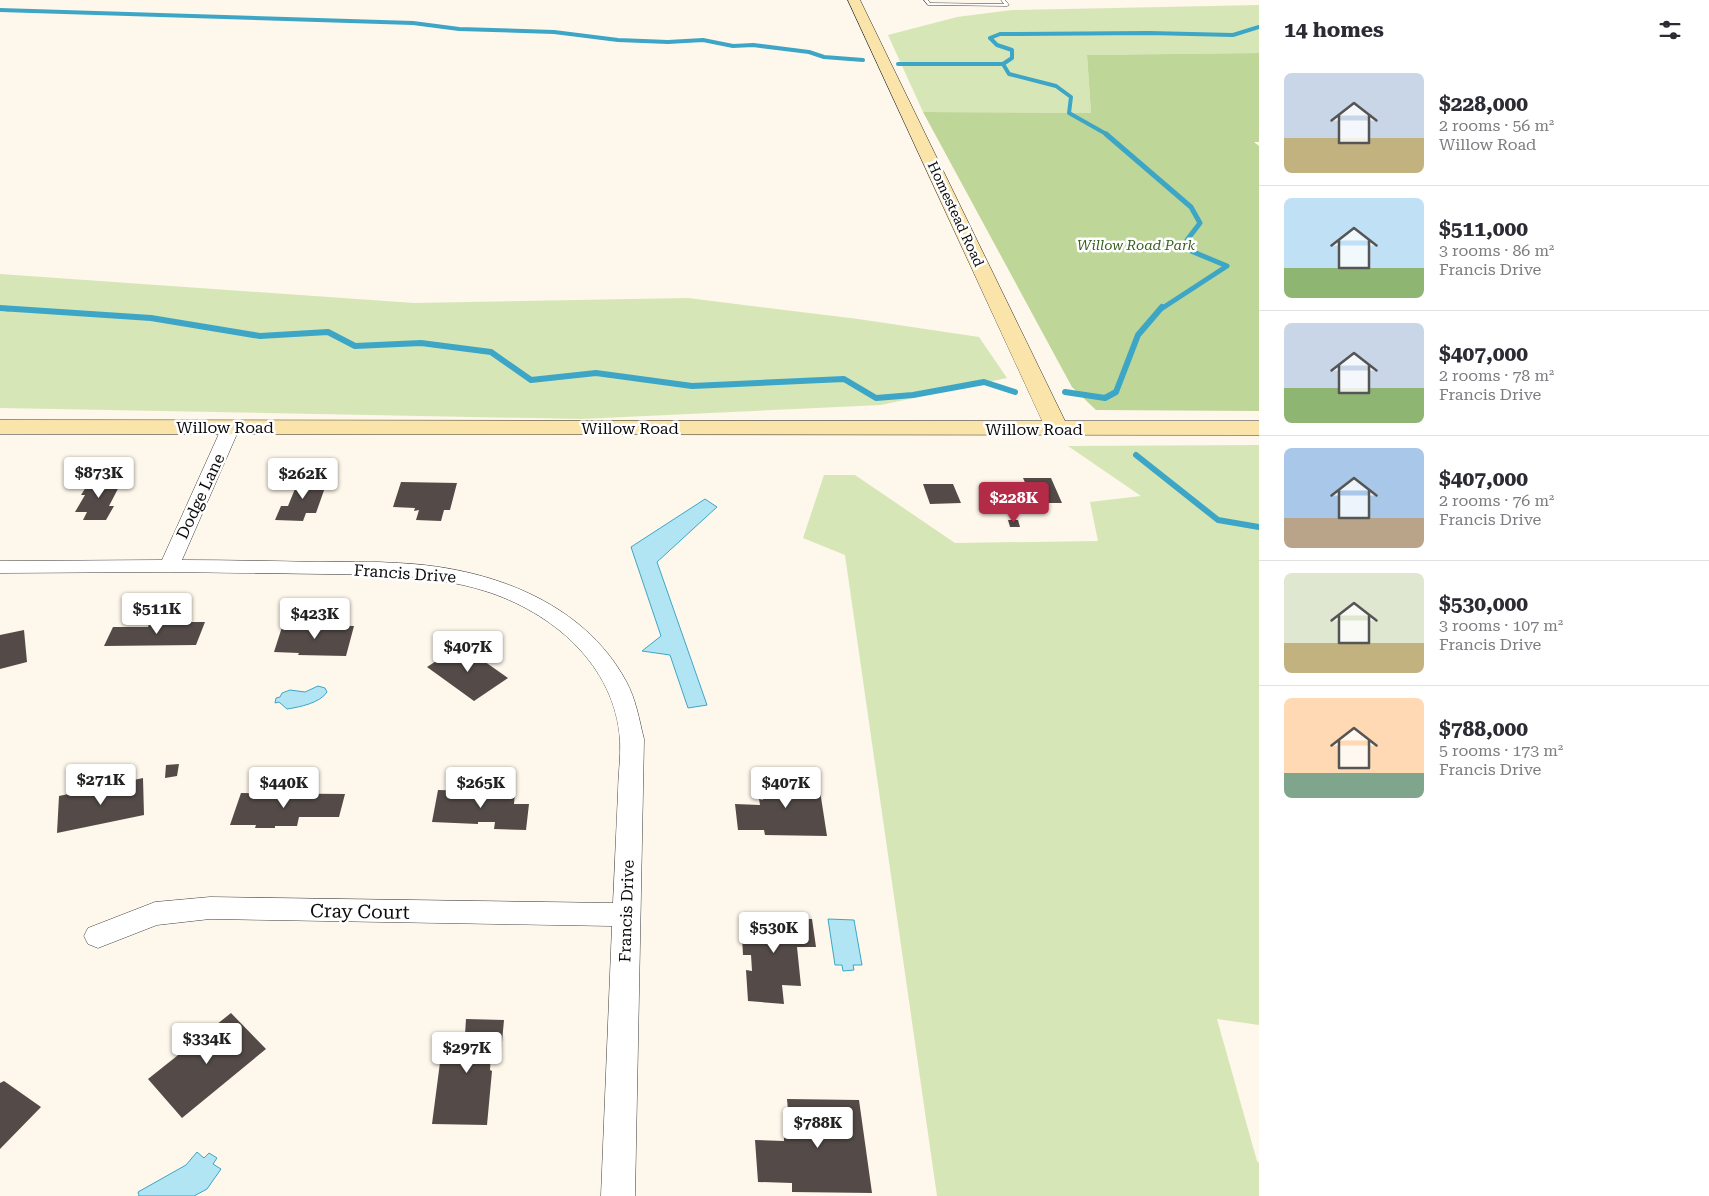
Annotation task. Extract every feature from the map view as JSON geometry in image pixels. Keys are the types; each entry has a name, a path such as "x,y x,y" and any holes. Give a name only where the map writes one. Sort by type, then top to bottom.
{"street":[{"name":"Homestead Road","path":"854,0 1058,429"},
{"name":"Willow Road","path":"0,427 1259,428"},
{"name":"Dodge Lane","path":"169,566 231,427"},
{"name":"Francis Drive","path":"0,567 169,566 399,569 434,572 468,578 496,586 552,613 576,632 597,654 615,682 625,707 632,739 618,1196"},
{"name":"Cray Court","path":"98,936 155,914 210,908 626,915"}],"lane":[{"path":"926,0 928,4 1007,5 1003,0"}],"green space":[{"path":"1259,5 1259,53 1087,55 1091,113 923,112 888,35 957,17 1012,10"},
{"name":"Willow Road Park","path":"1259,53 1259,142 1254,142 1259,146 1259,411 1096,410 1072,387 923,112 1091,113 1087,55"},
{"path":"0,274 414,303 688,298 858,319 979,337 1007,378 881,405 581,419 0,408"},
{"path":"1259,445 1259,1025 1217,1019 1259,1163 1259,1196 937,1196 845,555 803,538 824,475 855,475 955,543 1098,541 1090,502 1141,496 1068,446"}],"water":[{"path":"705,499 717,507 657,562 707,705 688,708 670,655 642,651 661,636 631,547"},
{"path":"318,686 325,688 327,692 320,699 309,704 287,709 279,702 275,703 276,698 280,697 282,693 290,690 305,692"},
{"path":"828,919 854,920 862,965 853,965 854,970 843,971 842,965 835,965"},
{"path":"197,1152 204,1158 209,1153 217,1158 213,1164 221,1169 207,1189 194,1196 139,1196 138,1192 186,1165"}],"building":[{"path":"1023,478 1051,478 1062,503 1034,503"},
{"path":"91,479 123,479 109,506 114,506 106,520 83,520 87,512 75,512 85,495 81,495"},
{"path":"299,479 328,479 316,513 306,513 303,521 275,520 281,506 288,506"},
{"path":"401,482 457,483 450,510 444,510 441,521 416,520 419,510 414,511 415,508 393,507"},
{"path":"923,484 953,484 961,503 930,504"},
{"path":"1008,520 1018,520 1020,527 1010,527"},
{"path":"150,622 205,622 196,645 104,646 113,627 148,627"},
{"path":"309,625 354,626 346,656 298,655 299,653 274,652 282,627 308,628"},
{"path":"24,630 27,662 0,669 0,635"},
{"path":"461,645 508,678 474,701 427,667"},
{"path":"179,764 177,776 165,778 166,765"},
{"path":"143,778 144,815 57,833 59,796"},
{"path":"760,778 818,778 827,836 765,835 764,830 738,830 735,804 760,805 759,799 763,800"},
{"path":"438,790 515,792 514,804 529,804 526,830 494,829 495,822 478,822 478,824 432,822"},
{"path":"241,793 345,794 339,817 299,817 297,826 255,828 256,825 230,825"},
{"path":"794,916 794,919 812,919 816,947 797,947 801,986 782,985 784,1004 748,1001 746,970 752,971 751,955 743,955 741,919 747,919 747,917"},
{"path":"231,1013 266,1049 182,1118 148,1079"},
{"path":"466,1019 504,1020 501,1053 491,1053 490,1070 492,1071 487,1125 432,1124 442,1047 445,1047 447,1035 465,1035"},
{"path":"4,1081 41,1107 0,1149 0,1083"},
{"path":"787,1099 859,1100 872,1193 792,1192 792,1183 758,1182 755,1140 784,1141 784,1133 790,1133"}],"waterway":[{"path":"0,10 413,23 459,29 554,32 618,40 668,42 703,40 733,46 753,45 809,52 824,57 863,60"},
{"path":"1003,64 1012,58 1012,50 997,45 990,38 1000,34 1149,33 1233,35 1259,27"},
{"path":"898,64 1003,64"},
{"path":"1003,64 1009,74 1056,86 1071,97 1069,113 1108,135"},
{"path":"1106,134 1191,207 1200,223 1187,240 1191,251 1227,266 1161,309"},
{"path":"1065,392 1105,398 1116,392 1138,335 1162,307"},
{"path":"9,309 0,308 151,318 260,336 328,332 355,346 421,343 491,352 531,380 596,373 692,386 844,379 876,398 913,395 984,382 1015,392"},
{"path":"1136,455 1218,520 1259,527"}]}
